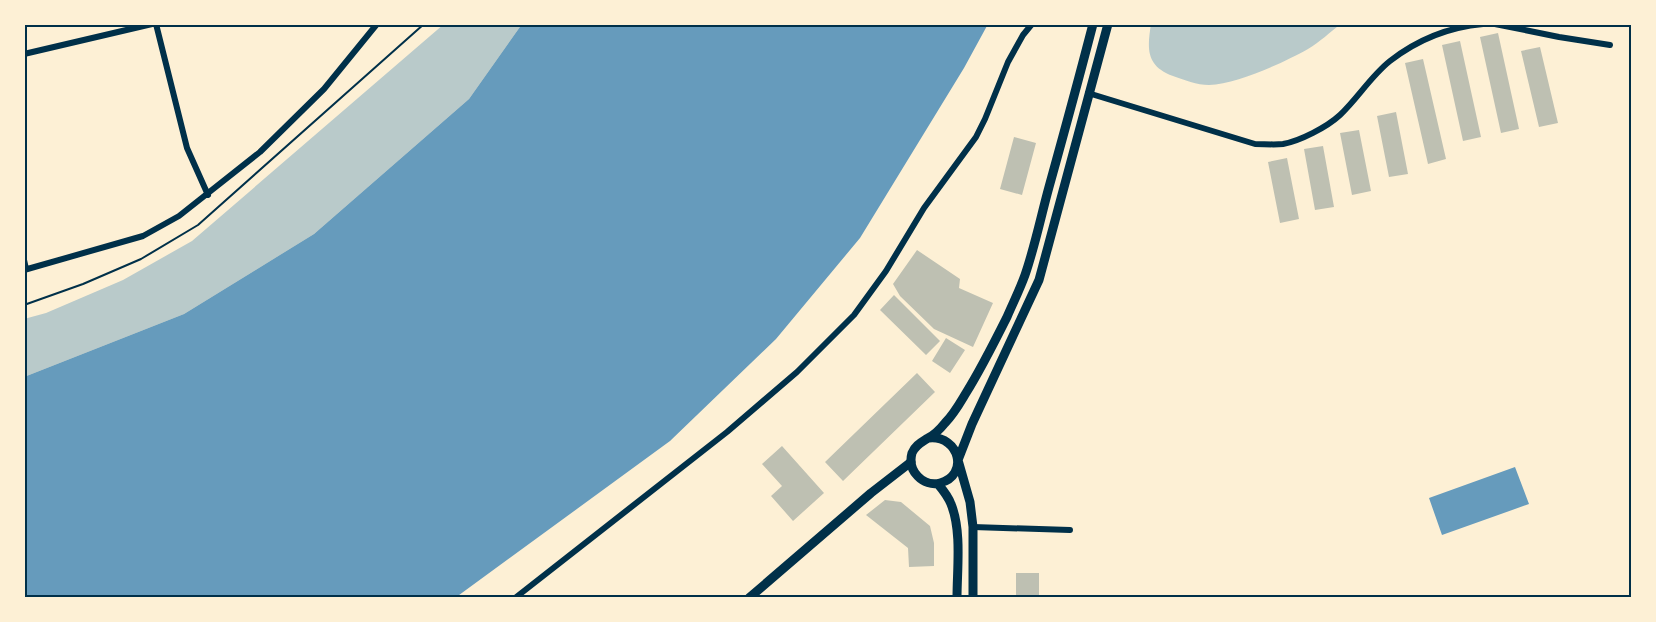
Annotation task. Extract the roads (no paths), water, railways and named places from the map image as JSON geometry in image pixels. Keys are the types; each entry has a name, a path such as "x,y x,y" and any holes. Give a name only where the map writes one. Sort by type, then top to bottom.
{"main road":[{"path":"929,438 946,422 976,376 1025,275 1093,24"},
{"path":"973,598 973,527 970,502 958,459 954,447 949,442 936,437 929,438 922,441 912,454 913,470 923,481 938,484 945,482 955,473 958,459 972,424 1039,280 1108,24"},
{"path":"749,598 871,493 911,462"},
{"path":"938,484 952,506 957,528 957,598"}],"street":[{"path":"24,54 154,24 187,148 208,195"},
{"path":"24,260 25,270 143,236 180,216 260,152 324,89 376,24"},
{"path":"515,598 727,432 797,372 854,315 886,271 924,208 976,136 1008,62 1032,24"},
{"path":"1088,93 1255,144 1282,144 1312,133 1339,116 1389,62 1413,46 1447,31 1484,24"},
{"path":"1495,24 1558,38 1610,45"},
{"path":"973,527 1070,530"}],"water":[{"path":"522,24 988,24 964,68 860,238 776,339 670,441 455,598 24,598 24,377 184,314 314,234 469,99"},
{"path":"1515,467 1529,504 1442,535 1429,498"}]}
